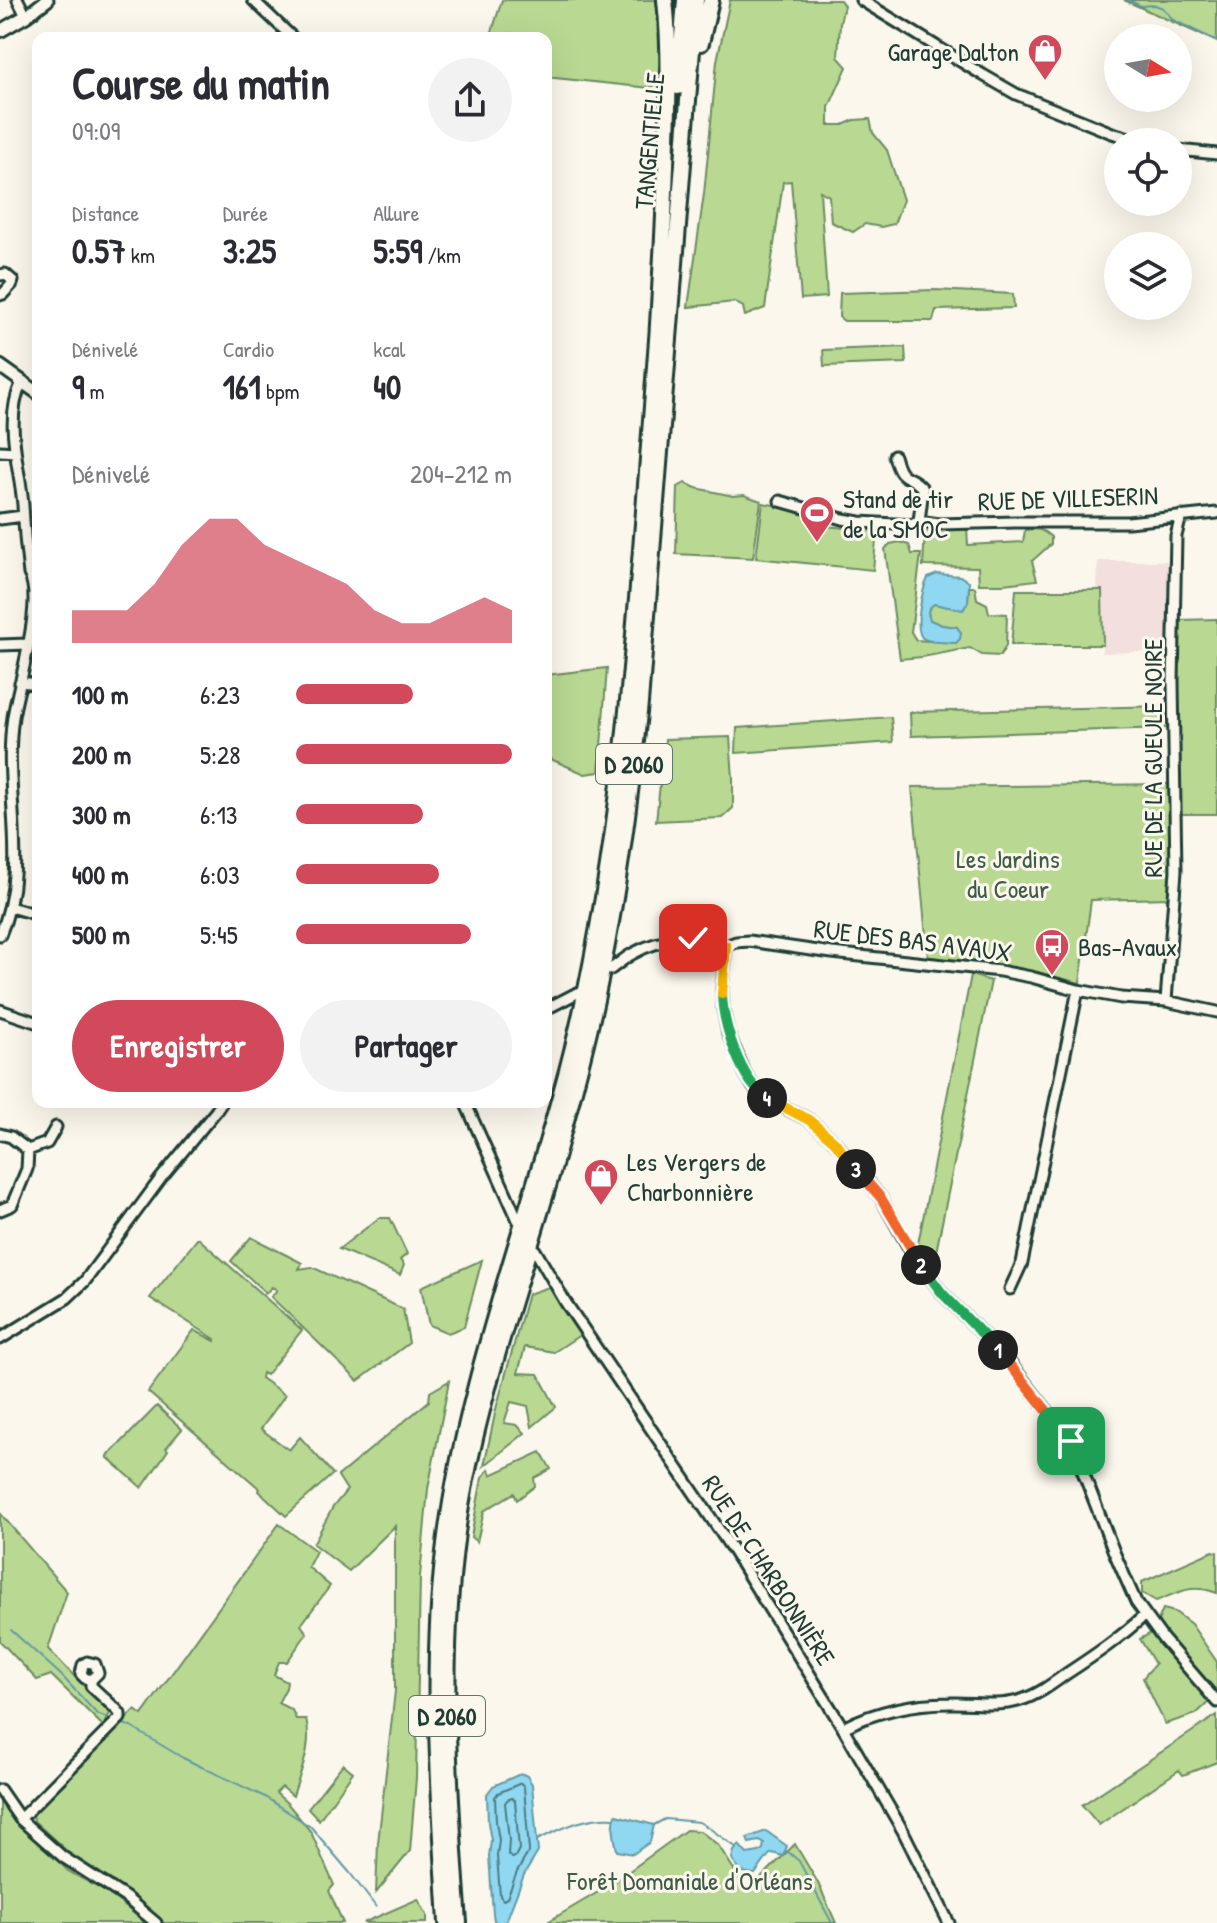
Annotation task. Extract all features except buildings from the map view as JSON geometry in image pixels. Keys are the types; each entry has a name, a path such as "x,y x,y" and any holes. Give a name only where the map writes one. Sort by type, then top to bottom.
{"highway":[{"path":"661,285 670,89 665,0"},
{"name":"TANGENTIELLE","path":"661,285 685,0"},
{"name":"D 2060","path":"459,1923 446,1706 452,1577 461,1509 482,1407 579,1071 596,1002 619,875 639,717 696,0"},
{"path":"682,182 699,52 711,0"},
{"name":"D 2060","path":"447,1923 435,1705 444,1549 472,1404 562,1090 605,887 629,703 661,285"}],"street":[{"path":"18,0 26,16"},
{"path":"0,31 47,0"},
{"path":"253,0 287,32"},
{"path":"861,0 1016,94 1104,130"},
{"path":"1192,151 1217,154"},
{"path":"0,275 5,274 13,281 0,295"},
{"path":"0,366 32,389"},
{"path":"22,382 16,399 13,435 32,578"},
{"path":"0,451 15,452"},
{"path":"894,456 903,477 915,481 923,489 919,521"},
{"name":"RUE DE VILLESERIN","path":"780,501 860,522 912,525 919,521 939,524 1116,522 1217,513"},
{"path":"0,519 23,516"},
{"name":"RUE DE LA GUEULE NOIRE","path":"1166,1001 1176,871 1173,682 1176,536 1181,516"},
{"path":"0,935 13,896 15,850 11,740 32,614"},
{"path":"0,645 28,644"},
{"path":"20,682 32,683"},
{"path":"10,907 32,913"},
{"name":"RUE DES BAS AVAUX","path":"611,969 632,954 660,943 693,938 713,940 726,946 749,941 1000,971 1078,990 1121,998 1166,1001 1217,1012"},
{"path":"726,946 723,1008 728,1033 753,1086 761,1095 809,1120 834,1141 881,1198 912,1253 942,1293 1005,1357 1071,1441 1136,1602 1217,1702"},
{"path":"1010,1289 1022,1263 1078,990"},
{"path":"552,1006 577,993"},
{"path":"0,1010 32,1021"},
{"path":"0,1339 67,1298 85,1281 161,1178 218,1108"},
{"path":"468,1108 518,1220"},
{"path":"28,1150 47,1143 56,1127"},
{"path":"0,1134 11,1137 28,1150"},
{"path":"0,1210 9,1207 13,1201 27,1169 28,1150"},
{"name":"RUE DE CHARBONNIÈRE","path":"535,1250 566,1303 734,1552 843,1728 903,1831 949,1923"},
{"path":"843,1728 900,1708 926,1704 1015,1702 1035,1695 1116,1641 1145,1615"},
{"path":"20,1819 118,1722 120,1714 91,1686 91,1680"},
{"path":"0,1790 20,1819 63,1857 114,1889 156,1923"}],"shaded area":[{"path":"1098,561 1171,561 1168,651 1102,653 1102,591 1097,588"}],"green space":[{"path":"502,0 656,0 660,28 659,83 650,88 552,78 552,32 492,32"},
{"path":"730,0 840,0 844,6 838,57 847,67 829,107 829,125 870,119 873,133 887,150 903,200 894,224 881,227 865,224 853,232 831,222 829,196 820,191 827,297 801,299 791,181 783,182 765,308 745,316 743,307 734,302 688,307 704,194 717,61"},
{"path":"1124,0 1217,0 1217,42 1192,31 1192,24 1177,24"},
{"path":"935,290 1013,294 1014,308 936,310 933,321 844,321 839,317 840,293"},
{"path":"905,347 906,363 824,366 823,350"},
{"path":"685,483 761,501 753,558 676,554 678,487"},
{"name":"Stand de tir de la SMOC","path":"763,503 816,516 816,525 877,531 873,570 756,558"},
{"path":"967,528 968,545 1023,542 1025,530 1029,529 1048,534 1051,544 1032,561 1037,580 979,584 978,567 923,566 925,531"},
{"path":"900,542 909,545 912,554 921,554 911,632 916,640 956,643 961,633 957,627 930,620 928,611 934,604 963,610 968,602 969,587 975,587 977,599 987,604 989,613 1007,614 1006,646 1000,656 982,655 970,648 900,659 885,549 890,544"},
{"path":"1016,590 1102,590 1103,645 1011,645"},
{"path":"1217,619 1217,814 1180,814 1179,620"},
{"path":"607,668 599,772 585,774 552,760 552,674"},
{"path":"1165,706 1168,728 911,736 910,712"},
{"path":"891,717 893,742 736,753 737,728"},
{"path":"730,737 733,808 722,818 656,821 665,739"},
{"name":"Les Jardins du Coeur","path":"1170,784 1170,898 1091,900 1080,983 1019,968 928,958 912,787"},
{"path":"971,975 991,981 933,1267 917,1249"},
{"path":"379,1218 390,1218 407,1254 400,1260 404,1265 400,1275 339,1249"},
{"path":"251,1237 302,1263 299,1269 312,1267 403,1309 409,1343 358,1381 271,1297 277,1290 272,1287 266,1293 231,1261"},
{"path":"198,1238 302,1330 266,1375 262,1373 261,1378 285,1395 261,1429 289,1450 300,1437 333,1474 286,1516 260,1489 148,1392 194,1330 215,1341 150,1298"},
{"path":"482,1260 464,1327 448,1333 429,1325 421,1287"},
{"path":"549,1287 580,1335 554,1352 525,1347 518,1373 538,1374 556,1407 532,1427 528,1406 511,1402 504,1423 517,1425 525,1433 484,1466 496,1409 528,1294"},
{"path":"449,1381 428,1489 420,1577 416,1778 410,1851 376,1893 378,1843 395,1691 395,1526 349,1571 313,1544 333,1507 347,1490 338,1476 429,1401 430,1392"},
{"path":"157,1406 182,1429 166,1448 168,1450 142,1488 107,1457"},
{"path":"541,1452 551,1469 534,1478 535,1486 517,1500 514,1493 484,1511 477,1542 471,1537 482,1478 489,1469 491,1475"},
{"path":"0,1513 67,1592 48,1649 110,1713 103,1726 51,1675 37,1680 0,1641"},
{"path":"279,1524 316,1551 308,1567 330,1586 301,1625 307,1633 287,1662 279,1662 274,1675 287,1682 278,1703 292,1710 296,1719 306,1719 308,1729 305,1758 293,1796 282,1787 276,1793 311,1832 334,1885 329,1891 343,1923 163,1923 113,1881 69,1853 34,1821 33,1813 135,1710 142,1715"},
{"path":"1213,1551 1217,1552 1217,1593 1193,1589 1156,1601 1142,1593 1142,1582"},
{"path":"1163,1609 1175,1612 1191,1624 1217,1662 1217,1691 1166,1636 1158,1621"},
{"path":"1153,1632 1210,1701 1196,1714 1165,1724 1143,1678 1155,1664 1140,1639"},
{"path":"1217,1715 1217,1762 1183,1775 1179,1770 1099,1825 1082,1805"},
{"path":"343,1764 353,1772 319,1820 308,1808"},
{"path":"0,1798 14,1818 68,1871 108,1893 146,1923 0,1923"},
{"name":"Forêt Domaniale d'Orléans","path":"686,1830 700,1831 718,1845 748,1891 795,1844 818,1883 836,1923 546,1923 610,1885"},
{"path":"418,1899 427,1915 427,1923 363,1923"}],"water":[{"path":"937,574 960,576 969,582 968,602 963,610 934,604 928,611 930,620 957,627 961,633 956,643 924,639 919,628 928,578"},
{"path":"523,1774 532,1784 538,1852 524,1875 507,1919 504,1923 496,1923 487,1794 493,1786"},
{"path":"616,1815 654,1825 650,1842 633,1854 617,1851"},
{"path":"766,1831 787,1846 783,1856 772,1853 755,1874 740,1870 732,1858 734,1851 739,1845 747,1854 759,1852 764,1843 749,1843 747,1838"}],"waterway":[{"path":"1128,0 1141,6 1163,8 1173,20 1217,41"},
{"path":"11,1630 61,1675 97,1714 113,1720"},
{"path":"119,1722 183,1758 265,1797 311,1827 376,1907"},
{"path":"537,1840 584,1821 614,1818"},
{"path":"654,1825 665,1819 699,1822 737,1848"},
{"path":"787,1851 799,1861 832,1923"}],"place":[{"name":"Garage Dalton","path":"1045,82"},
{"name":"Stand de tir de la SMOC","path":"817,544"},
{"name":"Bas-Avaux","path":"1052,977"},
{"name":"Les Vergers de Charbonnière","path":"601,1207"}],"route":[{"path":"693,938 713,940 726,946 723,1008 728,1033 753,1086 761,1095 809,1120 834,1141 881,1198 912,1253 942,1293 1005,1357 1071,1441"}]}
